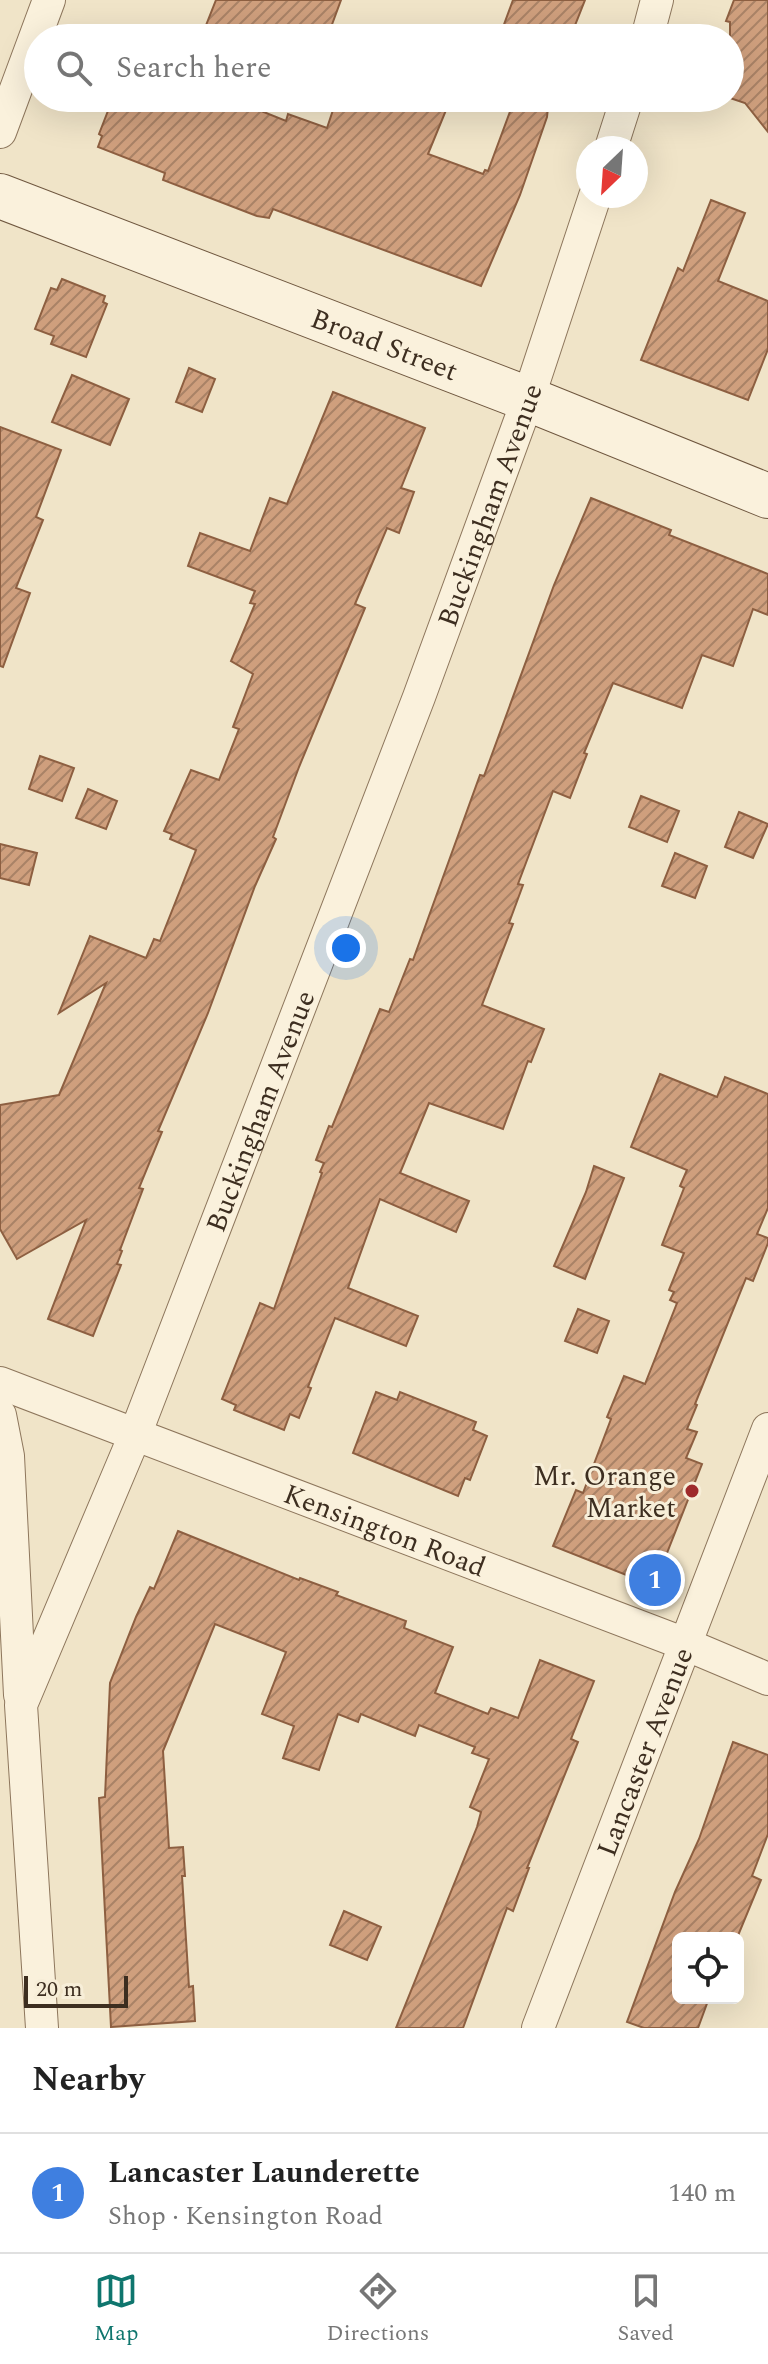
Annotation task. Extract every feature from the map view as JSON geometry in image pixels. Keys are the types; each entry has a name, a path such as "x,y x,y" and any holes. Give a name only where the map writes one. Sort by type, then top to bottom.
{"street":[{"path":"40,24 49,0"},
{"path":"651,24 657,0"},
{"path":"0,132 24,67"},
{"path":"615,136 623,112"},
{"name":"Broad Street","path":"0,196 528,399 768,496"},
{"name":"Buckingham Avenue","path":"21,1705 135,1435 419,697 528,399 591,208"},
{"name":"Kensington Road","path":"0,1383 685,1644 768,1679"},
{"name":"Buckingham Avenue","path":"0,1415 8,1456 42,2028"},
{"name":"Lancaster Avenue","path":"538,2028 768,1429"}],"building":[{"path":"216,0 341,0 332,24 207,24"},
{"path":"513,0 585,0 576,24 504,24"},
{"path":"734,0 768,0 768,132 744,103 744,24 726,21"},
{"path":"108,112 264,112 286,121 288,114 327,128 332,112 445,112 428,154 483,174 485,170 488,171 510,112 548,112 520,195 481,286 273,209 269,218 257,216 163,180 165,173 98,147 102,136 99,134"},
{"path":"711,200 745,213 718,281 768,301 768,349 748,400 641,360 678,268 683,271"},
{"path":"62,279 105,296 103,302 107,304 86,357 51,344 54,336 35,329 51,288 57,290"},
{"path":"189,368 215,379 202,412 176,402"},
{"path":"72,375 129,399 110,445 52,422"},
{"path":"333,392 425,428 401,488 414,492 399,533 387,528 355,604 365,608 299,767 273,837 276,839 255,886 208,1013 158,1131 162,1132 139,1188 143,1189 120,1250 117,1264 121,1265 93,1336 48,1319 86,1220 17,1259 0,1229 0,1105 59,1095 106,983 59,1013 90,936 146,958 154,939 160,941 196,850 170,839 172,834 164,831 191,770 219,780 239,729 233,727 253,674 231,661 255,604 250,603 255,591 188,566 200,533 250,551 270,498 287,504"},
{"path":"0,427 61,450 36,517 43,520 16,588 30,593 3,667 0,666"},
{"path":"591,498 671,530 669,535 768,574 768,615 753,609 733,666 702,655 682,708 613,683 584,753 587,754 570,798 553,791 518,884 523,885 509,923 513,924 482,1005 544,1029 531,1062 528,1061 503,1129 429,1103 400,1173 469,1201 456,1232 380,1199 348,1288 418,1316 406,1346 335,1318 299,1418 290,1414 284,1430 234,1410 236,1405 222,1399 260,1303 274,1309 322,1173 324,1163 316,1160 329,1126 332,1127 380,1009 389,1012 410,959 413,960 480,775 484,776 554,585"},
{"path":"40,756 74,768 62,801 29,789"},
{"path":"88,789 117,801 106,829 76,818"},
{"path":"641,796 679,811 667,842 629,827"},
{"path":"739,812 768,824 753,858 725,847"},
{"path":"0,844 37,853 29,885 0,878"},
{"path":"675,853 707,866 695,898 662,886"},
{"path":"660,1074 717,1097 725,1077 768,1094 768,1208 757,1234 768,1238 768,1243 753,1281 746,1278 695,1404 687,1429 697,1432 686,1458 702,1464 654,1586 553,1546 576,1490 583,1493 611,1419 607,1417 624,1376 645,1384 677,1303 670,1300 674,1292 669,1290 684,1253 662,1245 684,1188 680,1186 687,1170 631,1147"},
{"path":"594,1166 624,1178 585,1279 554,1266"},
{"path":"578,1309 609,1321 597,1353 565,1341"},
{"path":"376,1392 397,1400 400,1392 476,1422 473,1430 487,1436 470,1480 465,1478 458,1496 353,1453"},
{"path":"178,1531 299,1580 338,1592 336,1595 406,1621 404,1628 453,1647 435,1693 488,1714 491,1708 518,1718 540,1660 594,1681 571,1739 578,1742 513,1911 507,1908 463,2028 396,2028 477,1827 481,1812 470,1807 489,1759 472,1753 475,1747 419,1725 415,1736 361,1714 358,1722 338,1714 319,1770 283,1758 294,1726 262,1714 286,1652 215,1624 163,1751 169,1848 183,1847 189,1987 193,1986 195,2021 111,2027 99,1798 105,1797 110,1683 136,1617 150,1587 154,1589"},
{"path":"733,1742 768,1755 768,1834 752,1876 761,1880 739,1932 672,1932 672,2004 707,2004 698,2028 644,2028 627,2022 675,1892 699,1839"},
{"path":"344,1911 381,1927 367,1960 330,1945"}],"place":[{"name":"Mr. Orange Market","path":"692,1491"},
{"name":"Lancaster Launderette","path":"655,1580"}]}
